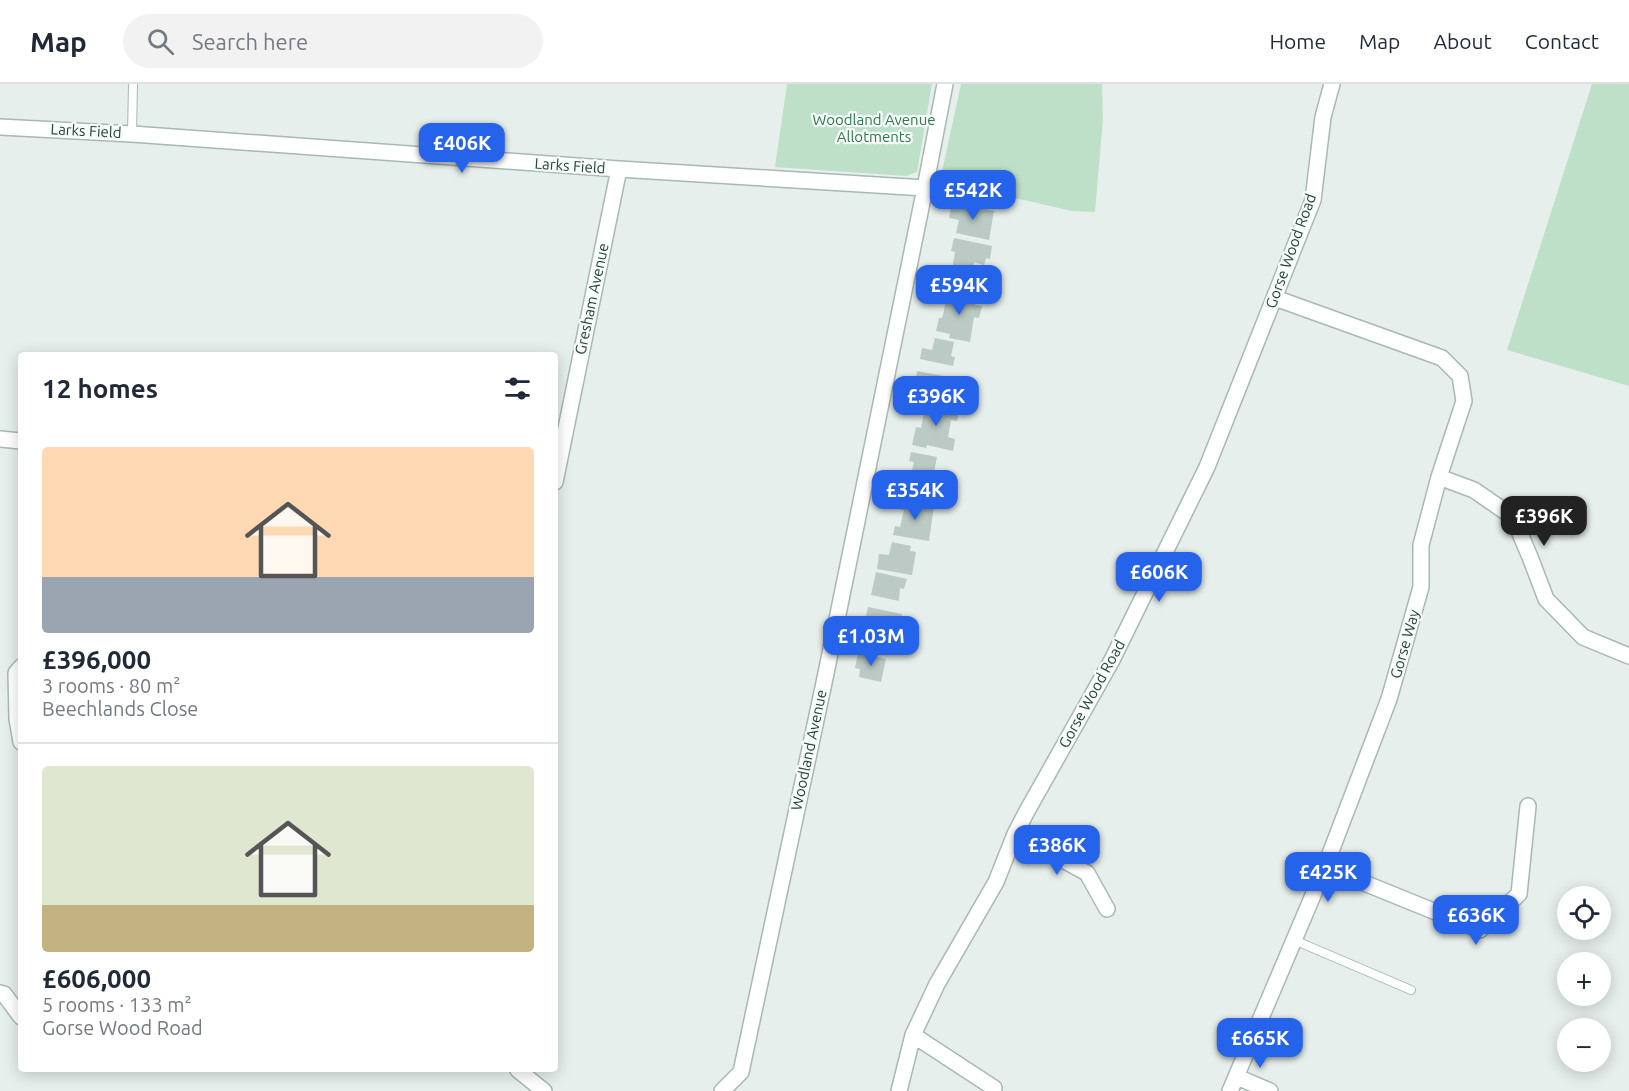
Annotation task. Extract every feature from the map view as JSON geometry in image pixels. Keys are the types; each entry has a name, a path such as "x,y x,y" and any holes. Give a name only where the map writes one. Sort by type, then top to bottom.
{"street":[{"name":"Woodland Avenue","path":"722,1091 741,1072 926,188 945,84"},
{"name":"Gorse Wood Road","path":"899,1091 913,1035 937,984 996,882 1027,811 1112,660 1207,467 1313,200 1323,117 1332,84"},
{"name":"Larks Field","path":"0,127 132,134 619,170 926,188"},
{"name":"Gresham Avenue","path":"558,454 561,427 619,170"},
{"name":"Gorse Way","path":"1234,1084 1325,867 1389,699 1421,587 1420,545 1464,401 1460,376 1442,358 1275,298"},
{"path":"0,439 18,441"},
{"path":"1440,477 1474,490 1513,517 1546,599 1583,637 1629,656"},
{"path":"18,671 16,673 18,724"},
{"path":"1325,867 1480,930 1520,894 1528,806"},
{"path":"1015,834 1087,873 1107,909"},
{"path":"0,993 4,994 18,1013"},
{"path":"913,1035 994,1088"},
{"path":"520,1072 544,1091"},
{"path":"1234,1084 1270,1091"}],"lane":[{"path":"132,134 133,84"},
{"path":"1294,940 1411,990"}],"green space":[{"name":"Woodland Avenue Allotments","path":"787,84 932,84 917,172 906,176 775,167"},
{"path":"961,84 1102,84 1103,119 1095,212 1072,211 940,181"},
{"path":"1592,84 1629,84 1629,386 1507,350"}],"building":[{"path":"952,203 994,211 989,240 956,233 959,220 949,218"},
{"path":"954,238 992,246 990,259 986,258 984,265 974,262 971,284 946,279 948,269 952,270 955,252 951,251"},
{"path":"944,291 977,297 975,305 982,306 979,318 974,317 970,342 949,338 950,334 936,331 939,318 942,318 944,311 945,304 942,304"},
{"path":"935,338 954,342 951,356 955,357 953,366 920,359 922,348 932,350"},
{"path":"917,371 954,378 950,401 923,396 924,388 918,387 919,382 916,381"},
{"path":"921,403 938,407 939,403 960,407 957,421 951,420 948,437 955,439 953,451 927,445 926,448 912,445 916,427 921,428 924,413 919,412"},
{"path":"911,452 937,457 930,492 903,486 905,478 910,479 914,462 909,461"},
{"path":"900,499 934,506 929,541 893,535 895,526 900,527 904,510 898,509"},
{"path":"892,542 911,546 910,551 916,552 912,575 877,569 879,554 889,555"},
{"path":"876,572 907,579 904,589 900,588 899,601 871,595"},
{"path":"868,607 902,614 897,648 861,641 863,632 866,633"},
{"path":"858,653 886,659 881,682 859,677 860,669 855,668"}]}
